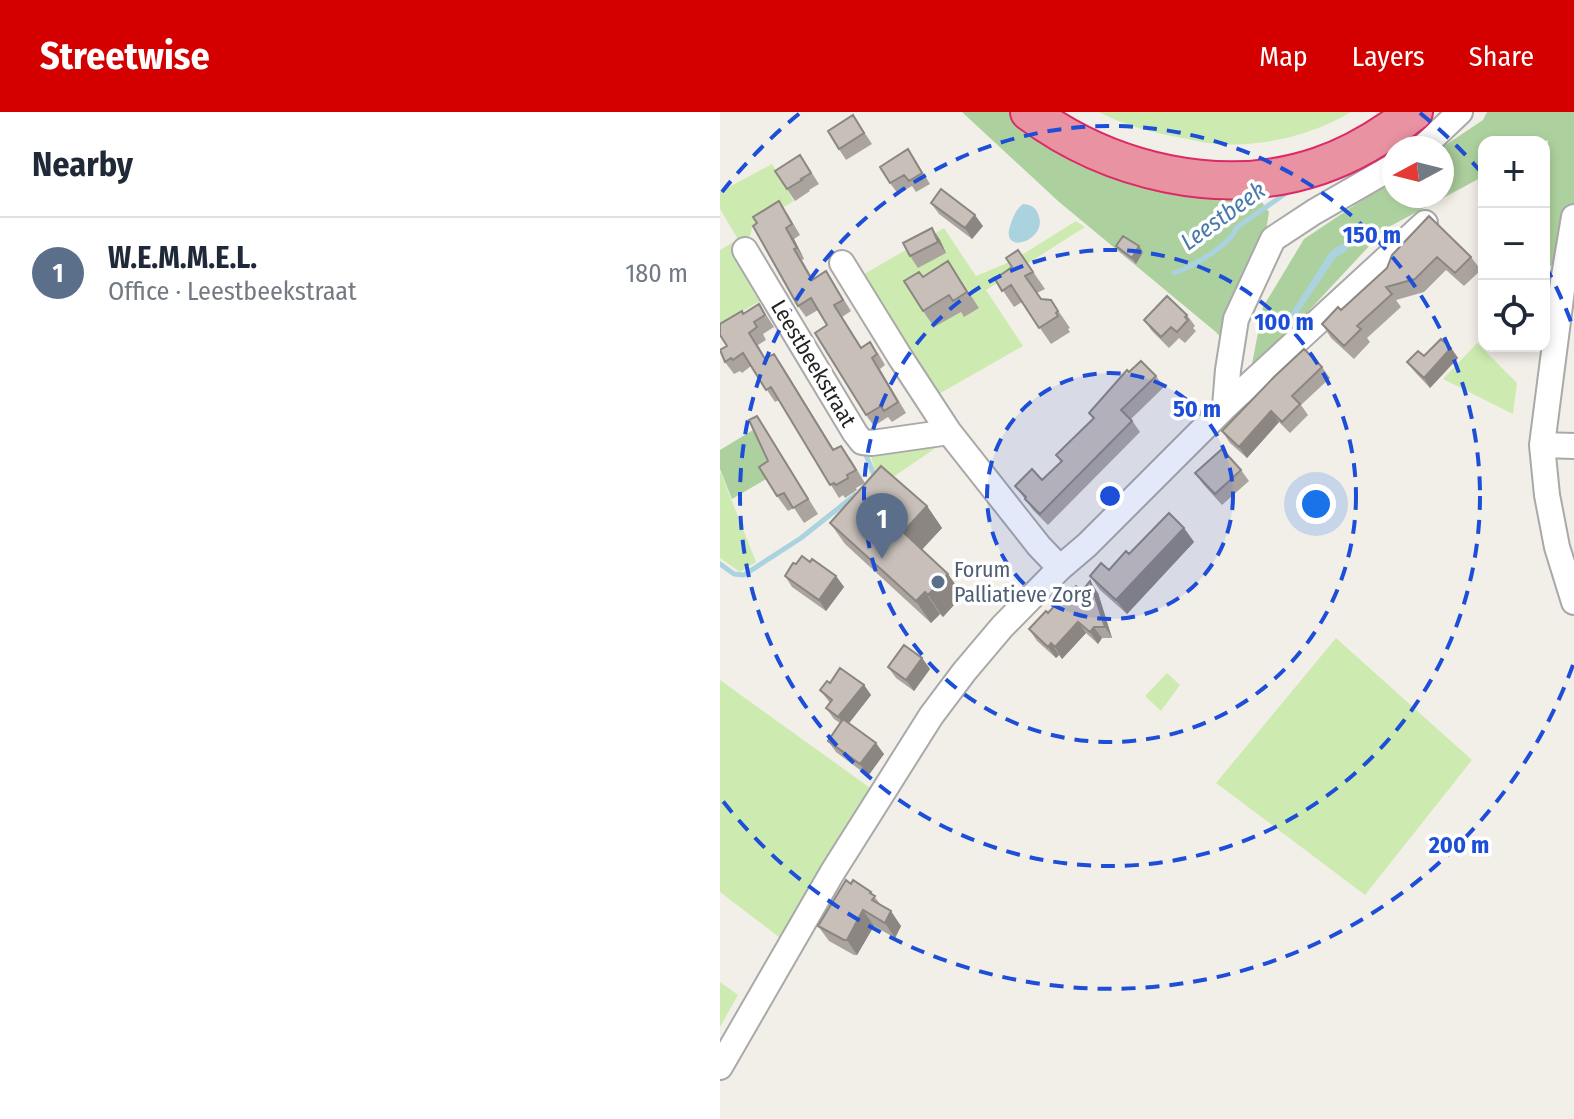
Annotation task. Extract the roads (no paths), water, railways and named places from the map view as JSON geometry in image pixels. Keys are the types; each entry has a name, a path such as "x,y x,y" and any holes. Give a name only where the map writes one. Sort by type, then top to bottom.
{"highway":[{"path":"1029,112 1073,140 1139,167 1179,176 1227,179 1272,177 1318,166 1373,141 1414,112"},
{"path":"1071,112 1142,143 1178,151 1235,156 1283,150 1321,140 1375,112"}],"street":[{"path":"1435,136 1460,112"},
{"path":"1225,407 1236,319 1273,239 1382,173"},
{"path":"1574,217 1542,445 1557,547 1574,602"},
{"path":"720,1067 832,873 931,716 964,672 1060,568 1225,407 1425,223"},
{"name":"Leestbeekstraat","path":"745,250 862,442 949,432"},
{"path":"842,263 949,432 1060,568"},
{"path":"1542,445 1574,446"}],"water":[{"path":"1023,204 1035,209 1040,223 1032,237 1018,243 1012,241 1009,235 1010,226"},
{"path":"1348,243 1345,252 1336,257 1290,325 1286,321 1330,252"}],"waterway":[{"name":"Leestbeek","path":"1174,273 1219,248 1236,228 1289,191"},
{"name":"Leestbeek","path":"866,455 876,480"},
{"name":"Leestbeek","path":"720,564 734,574 744,575 801,538 855,495"}],"place":[{"name":"W.E.M.M.E.L.","path":"882,559"},
{"name":"Forum Palliatieve Zorg","path":"938,582"}]}
